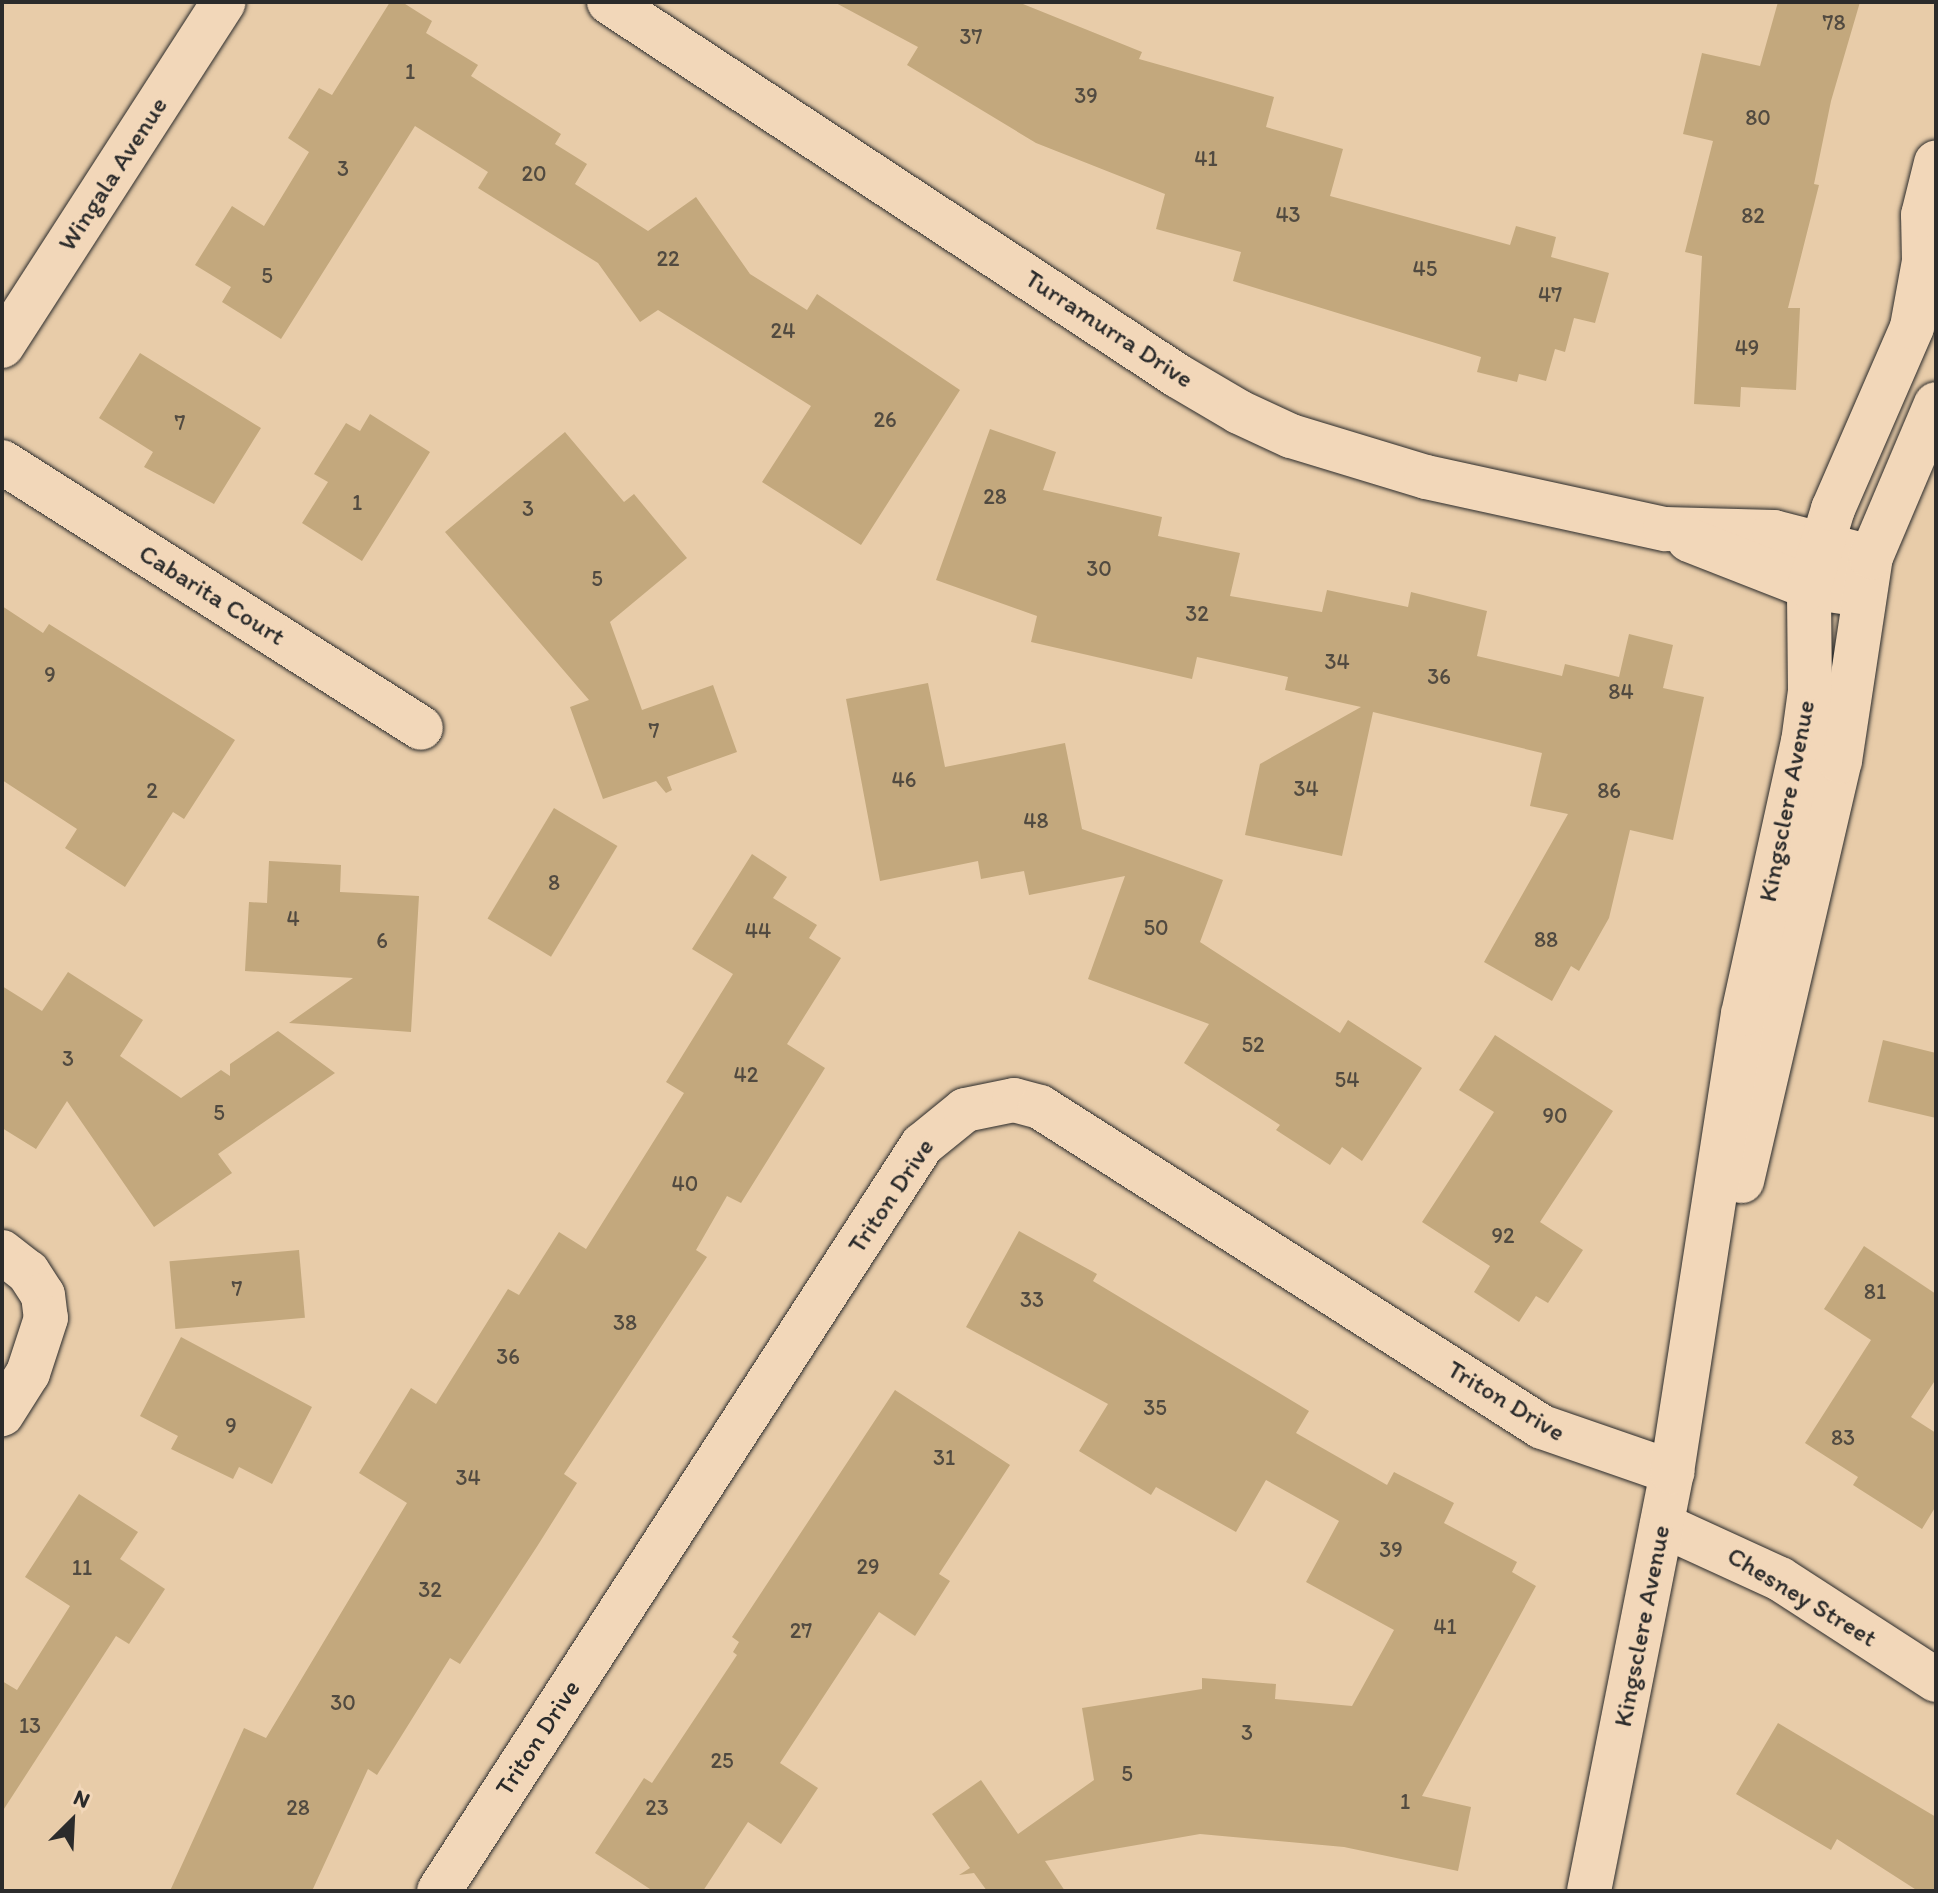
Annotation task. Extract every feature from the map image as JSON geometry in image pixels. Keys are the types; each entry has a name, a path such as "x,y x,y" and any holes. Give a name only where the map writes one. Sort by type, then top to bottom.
{"street":[{"name":"Wingala Avenue","path":"2,346 224,2"},
{"name":"Turramurra Drive","path":"609,2 1239,412 1350,457 1665,529 1809,587 1866,576"},
{"name":"Kingsclere Avenue","path":"1589,1891 1672,1472 1743,1014 1803,742 1810,691 1809,587 1822,545 1926,314 1923,215 1936,163"},
{"name":"Kingsclere Avenue","path":"1691,1360 1764,1101 1840,761 1866,576 1936,404"},
{"name":"Cabarita Court","path":"2,462 421,728"},
{"name":"Turramurra Drive","path":"1665,529 1774,532 1822,545 1866,576"},
{"name":"Triton Drive","path":"439,1891 922,1145 965,1110 1014,1100 1040,1107 1542,1427 1672,1472"},
{"path":"2,1252 28,1272 43,1295 46,1318 28,1373 2,1414"},
{"name":"Chesney Street","path":"1662,1525 1780,1579 1936,1680"}],"building":[{"path":"390,2 402,2 432,21 426,33 478,65 471,76 561,134 555,144 587,164 575,184 648,231 696,197 750,274 807,310 817,294 960,390 861,545 762,482 811,406 658,310 640,322 598,263 478,188 488,172 415,126 281,339 222,302 231,287 195,265 232,206 264,226 309,152 288,138 319,88 332,95"},
{"path":"834,2 1018,2 1142,52 1139,59 1274,97 1266,127 1343,149 1330,196 1510,245 1516,226 1556,237 1551,257 1609,273 1595,323 1574,318 1565,352 1555,349 1546,381 1519,374 1517,382 1477,372 1481,357 1233,281 1241,252 1156,229 1165,194 1036,143 907,65 918,47"},
{"path":"1778,2 1860,2 1831,101 1814,184 1819,185 1788,308 1800,308 1796,390 1741,387 1740,407 1694,404 1702,256 1685,252 1713,141 1683,134 1702,53 1760,66"},
{"path":"140,353 261,428 214,504 144,467 153,452 99,418"},
{"path":"370,414 430,452 362,561 302,523 328,482 314,474 346,423 360,431"},
{"path":"990,429 1056,452 1043,490 1162,517 1158,536 1240,553 1230,596 1322,612 1327,590 1408,607 1411,592 1487,611 1477,656 1562,676 1565,664 1619,677 1629,634 1673,645 1663,688 1704,697 1673,840 1630,830 1609,918 1579,971 1571,966 1552,1001 1484,962 1568,814 1530,806 1542,753 1373,712 1342,856 1245,835 1260,764 1361,707 1285,690 1288,677 1197,657 1192,679 1031,642 1037,616 936,580"},
{"path":"565,432 624,502 634,494 687,558 610,622 642,710 713,685 737,752 667,777 672,790 666,793 656,781 603,799 570,707 589,700 445,532"},
{"path":"2,606 43,633 49,624 235,740 184,819 173,812 125,887 65,848 77,829 2,780"},
{"path":"928,683 945,767 1065,743 1082,829 1223,880 1200,942 1340,1033 1348,1020 1422,1068 1362,1161 1342,1147 1330,1165 1276,1130 1280,1125 1184,1063 1209,1024 1088,979 1125,876 1029,895 1024,871 981,879 978,861 880,881 846,699"},
{"path":"554,808 617,846 551,957 488,919"},
{"path":"752,854 787,877 773,898 817,925 809,938 841,958 787,1044 825,1068 741,1203 727,1196 696,1250 707,1257 564,1474 577,1483 538,1545 460,1664 450,1658 377,1775 368,1769 312,1891 170,1891 244,1728 266,1738 407,1503 359,1473 411,1388 436,1404 508,1289 519,1295 559,1232 586,1249 684,1093 666,1082 733,974 692,949"},
{"path":"269,861 341,865 340,892 419,896 411,1032 289,1023 353,978 245,971 249,902 267,903"},
{"path":"68,972 143,1020 120,1056 181,1098 221,1070 230,1076 230,1064 278,1031 335,1073 218,1154 232,1173 154,1227 67,1101 36,1149 2,1128 2,986 42,1011"},
{"path":"1495,1035 1613,1111 1540,1222 1583,1250 1548,1303 1536,1296 1519,1322 1474,1292 1490,1266 1422,1222 1494,1112 1459,1090"},
{"path":"1883,1040 1936,1053 1936,1118 1868,1102"},
{"path":"1019,1231 1097,1274 1093,1281 1309,1411 1296,1433 1387,1485 1394,1472 1454,1503 1444,1523 1517,1562 1512,1572 1536,1586 1422,1796 1471,1807 1458,1871 1344,1847 1200,1834 1045,1861 1065,1891 987,1891 974,1873 959,1875 970,1868 932,1814 981,1780 1018,1834 1094,1780 1082,1708 1202,1689 1202,1678 1276,1684 1275,1699 1352,1706 1394,1630 1306,1582 1339,1521 1266,1480 1236,1532 1156,1487 1151,1495 1079,1451 1108,1404 966,1327"},
{"path":"1864,1246 1936,1294 1936,1379 1911,1417 1936,1433 1936,1506 1922,1529 1853,1485 1858,1477 1805,1443 1871,1340 1824,1309"},
{"path":"299,1250 305,1318 175,1329 169,1261"},
{"path":"181,1337 312,1407 272,1484 239,1467 233,1479 171,1449 178,1436 140,1416"},
{"path":"895,1390 1010,1465 939,1574 950,1581 915,1636 879,1612 780,1763 818,1788 781,1844 748,1822 703,1891 653,1891 595,1853 644,1778 652,1783 737,1655 733,1652 739,1642 732,1637"},
{"path":"79,1494 138,1532 120,1559 165,1589 129,1644 116,1636 2,1812 2,1681 17,1690 70,1606 25,1577"},
{"path":"1778,1723 1936,1817 1936,1891 1918,1891 1837,1839 1831,1850 1736,1794"}]}
